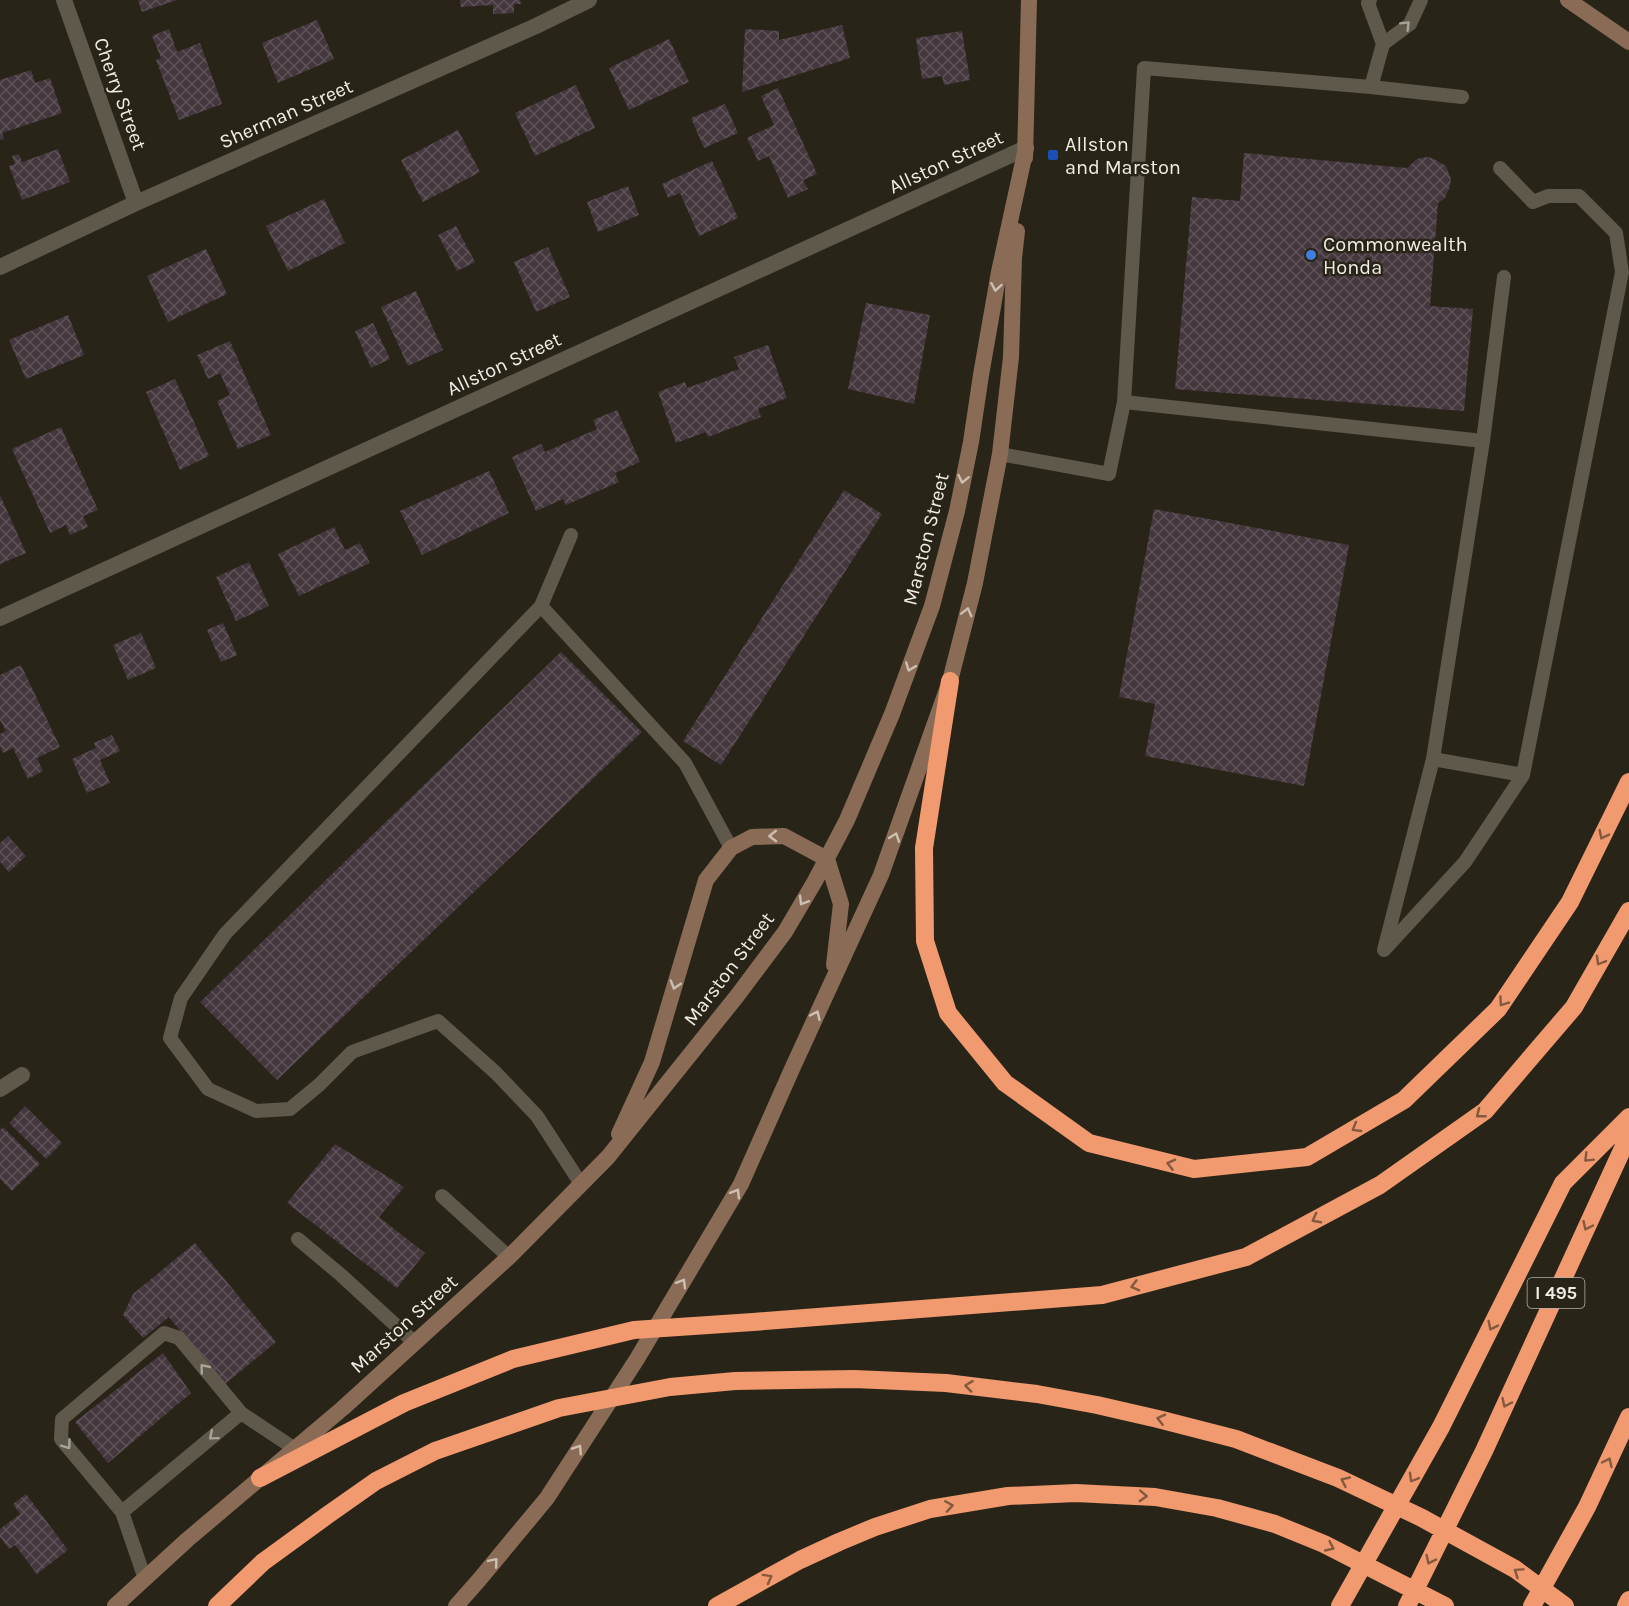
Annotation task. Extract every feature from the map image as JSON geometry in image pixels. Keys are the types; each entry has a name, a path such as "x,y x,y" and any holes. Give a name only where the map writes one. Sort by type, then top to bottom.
{"highway":[{"path":"950,681 924,848 925,941 948,1013 1005,1083 1089,1143 1194,1169 1306,1157 1404,1100 1498,1010 1570,902 1629,782"},
{"path":"260,1478 404,1402 513,1359 634,1330 1102,1295 1246,1257 1380,1185 1485,1111 1574,1007 1629,911"},
{"path":"1340,1606 1442,1427 1563,1183 1629,1117"},
{"name":"I 495","path":"1407,1606 1484,1452 1629,1134"},
{"path":"217,1606 263,1562 367,1488 435,1452 559,1408 670,1388 735,1381 854,1379 945,1383 1037,1394 1158,1419 1236,1439 1338,1478 1422,1518 1515,1569 1565,1606"},
{"path":"1532,1606 1587,1507 1629,1417"},
{"path":"717,1606 800,1560 839,1542 875,1527 930,1509 1008,1496 1076,1493 1155,1497 1217,1508 1275,1524 1324,1544 1445,1606"},
{"path":"1626,1606 1629,1600"}],"main road":[{"name":"Marston Street","path":"456,1606 547,1498 637,1359 741,1184 881,875 950,681 975,583 1000,454 1011,357 1014,258 1026,148 1029,0"},
{"path":"1568,0 1629,42"},
{"name":"Marston Street","path":"115,1606 415,1343 509,1257 582,1184 608,1157 737,996 785,932 847,820 892,714 932,606 972,442 999,272 1026,148"},
{"path":"608,1157 651,1062 706,880 731,848 752,837 784,836 827,858 841,904 832,981"}],"street":[{"name":"Cherry Street","path":"64,0 136,203"},
{"name":"Sherman Street","path":"0,267 136,203 526,31 589,0"},
{"name":"Allston Street","path":"0,618 1026,148"},
{"path":"0,1089 22,1075"}],"lane":[{"path":"1370,0 1368,3 1383,44 1371,87"},
{"path":"1383,44 1410,24 1421,0"},
{"path":"1000,454 1109,474 1124,402 1144,68 1462,97"},
{"path":"1500,168 1533,202 1548,196 1579,196 1616,233 1622,272 1522,775 1465,862 1384,950 1433,759 1483,441 1504,277"},
{"path":"1124,402 1483,441"},
{"path":"571,535 542,606 225,934 181,998 170,1038 208,1089 256,1111 290,1109 319,1085 352,1052 438,1021 496,1073 537,1116 582,1184"},
{"path":"542,606 685,763 731,848"},
{"path":"1433,759 1522,775"},
{"path":"442,1196 509,1257"},
{"path":"298,1239 415,1343"},
{"path":"145,1579 122,1512 61,1438 62,1419 164,1334 179,1338 241,1413 295,1449"},
{"path":"122,1512 241,1413"}],"building":[{"path":"138,0 177,0 142,12"},
{"path":"460,0 520,0 521,4 514,4 514,13 493,14 493,5 461,7"},
{"path":"317,20 334,59 278,83 262,43"},
{"path":"842,25 850,58 742,92 745,29 779,31 779,40"},
{"path":"169,29 177,52 200,43 222,104 179,120 156,60 161,58 152,36"},
{"path":"962,31 970,80 944,85 942,76 922,79 916,38"},
{"path":"669,39 689,82 629,110 609,68"},
{"path":"31,70 35,83 50,78 62,113 2,133 4,139 0,140 0,80"},
{"path":"576,85 595,128 535,156 515,113"},
{"path":"778,88 817,174 803,180 808,189 788,198 769,156 758,161 747,138 774,125 761,96"},
{"path":"725,104 738,133 704,148 691,118"},
{"path":"458,130 480,172 423,202 401,160"},
{"path":"58,149 70,182 22,200 9,166 15,164 12,156 19,154 22,162"},
{"name":"Commonwealth Honda","path":"1244,153 1407,168 1417,159 1426,157 1446,166 1451,179 1445,198 1438,203 1430,306 1473,309 1464,411 1175,389 1192,197 1240,201"},
{"path":"712,161 738,218 699,236 680,193 668,198 662,184"},
{"path":"628,186 639,215 598,232 587,202"},
{"path":"324,199 345,243 288,271 266,226"},
{"path":"456,226 475,262 457,271 438,235"},
{"path":"548,247 570,297 536,312 514,262"},
{"path":"206,249 227,294 168,322 147,276"},
{"path":"416,291 443,350 408,366 381,307"},
{"path":"866,303 930,315 914,404 848,389"},
{"path":"68,315 84,355 26,379 9,340"},
{"path":"373,323 390,359 371,368 355,331"},
{"path":"230,341 271,435 238,449 217,401 230,395 220,373 208,379 197,355"},
{"path":"768,345 787,398 758,409 761,417 708,437 706,432 676,443 658,392 685,382 687,388 739,369 734,357"},
{"path":"175,379 209,456 180,470 146,392"},
{"path":"617,410 640,462 615,473 619,482 566,505 563,499 536,511 512,457 541,444 545,452 597,429 593,420"},
{"path":"61,427 98,510 83,516 88,527 70,535 66,525 50,533 12,449"},
{"path":"489,471 509,513 422,555 400,511"},
{"path":"844,490 882,514 721,765 683,741"},
{"path":"0,495 26,553 0,564"},
{"path":"1154,509 1349,545 1304,786 1145,756 1155,704 1119,697"},
{"path":"334,527 345,550 360,543 370,563 299,596 278,554"},
{"path":"249,562 269,606 236,621 216,577"},
{"path":"223,623 237,655 221,662 207,630"},
{"path":"141,633 156,668 128,680 113,645"},
{"path":"561,652 642,732 277,1080 200,1002"},
{"path":"21,665 60,747 37,758 43,771 28,779 13,748 3,753 0,747 0,734 6,731 0,720 0,675"},
{"path":"112,735 120,751 100,760 110,783 87,793 72,759 96,748 94,743"},
{"path":"8,836 26,856 9,872 0,862 0,843"},
{"path":"25,1106 62,1143 46,1159 9,1123"},
{"path":"3,1127 40,1164 12,1191 0,1179 0,1130"},
{"path":"335,1144 404,1187 379,1217 425,1253 397,1288 287,1203"},
{"path":"195,1243 276,1342 224,1385 169,1317 143,1338 123,1315 133,1294"},
{"path":"163,1353 191,1393 108,1463 75,1422"},
{"path":"26,1494 68,1550 37,1574 15,1545 9,1549 0,1537 0,1529 20,1514 13,1504"}],"place":[{"name":"Allston and Marston","path":"1053,155"},
{"name":"Commonwealth Honda","path":"1311,255"}]}
